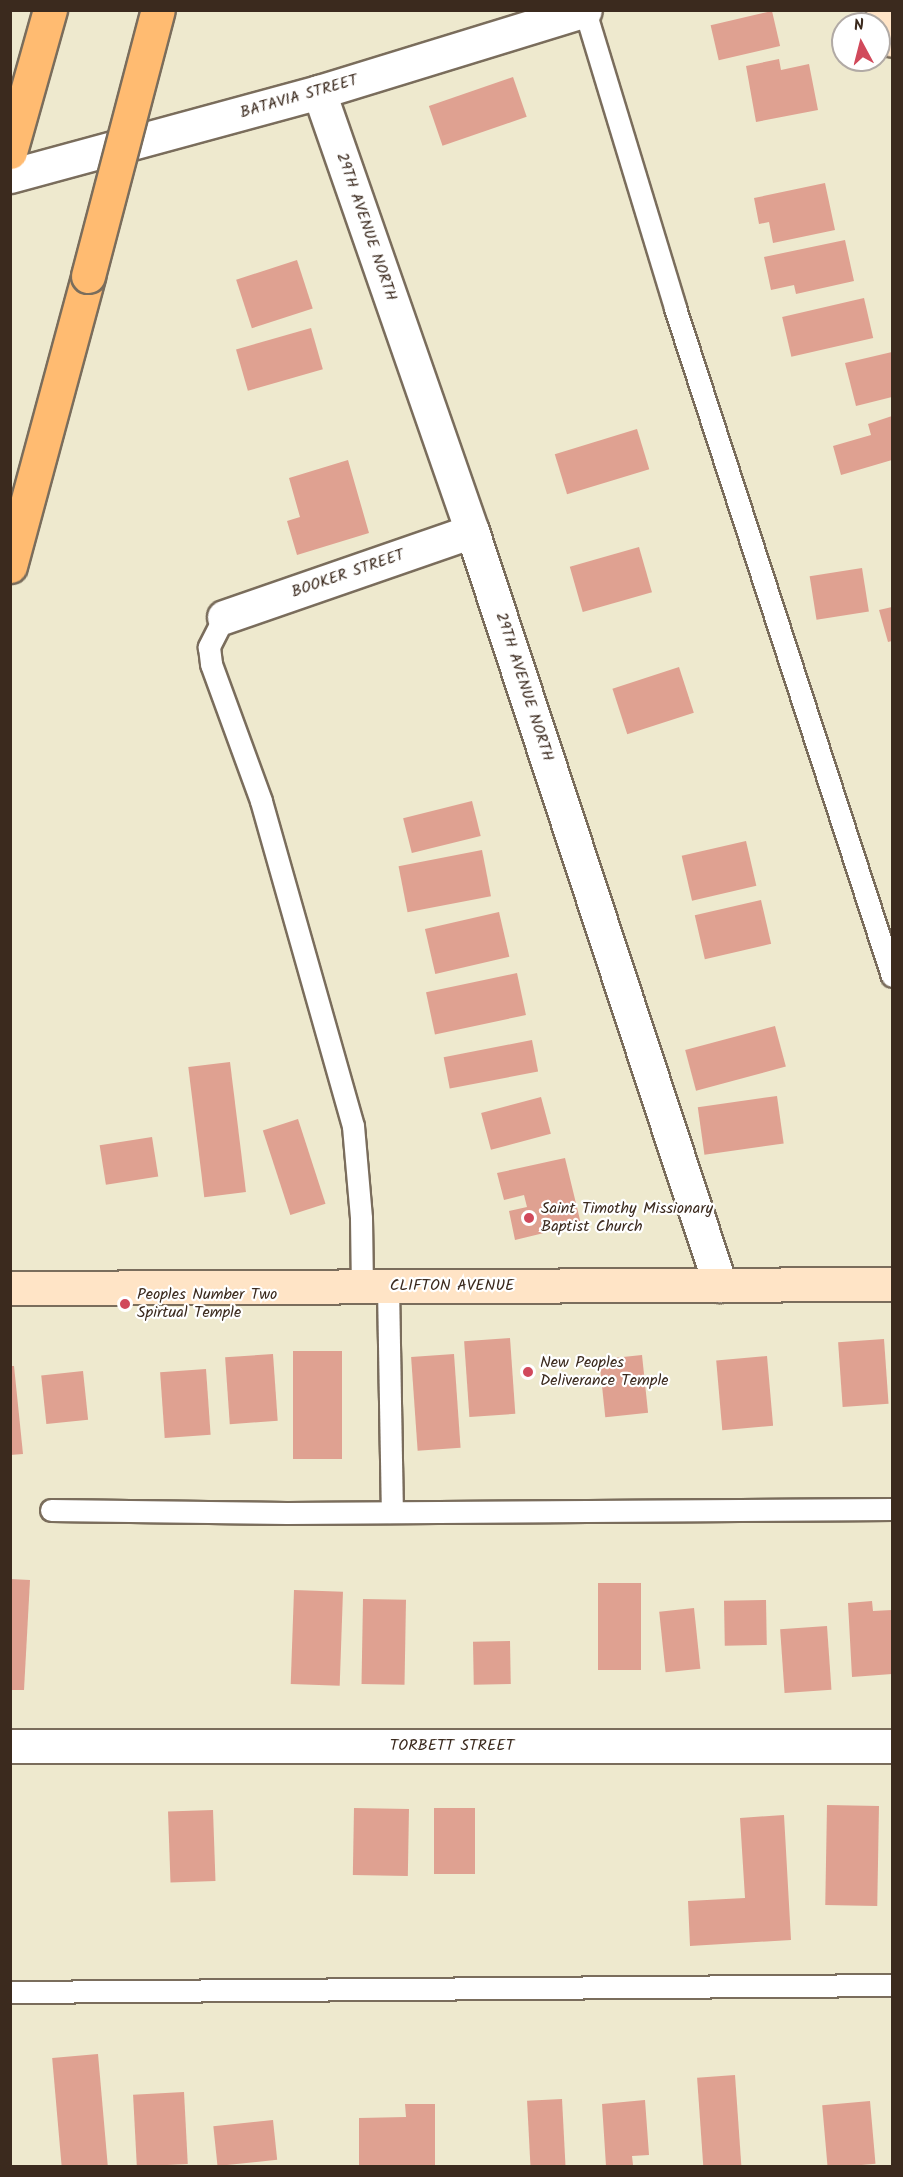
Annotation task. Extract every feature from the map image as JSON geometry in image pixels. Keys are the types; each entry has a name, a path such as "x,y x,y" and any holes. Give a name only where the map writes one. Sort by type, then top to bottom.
{"highway":[{"path":"10,152 50,10"},
{"path":"10,566 158,10"}],"street":[{"path":"883,10 892,40"},
{"name":"BATAVIA STREET","path":"10,176 319,92 585,11"},
{"name":"29TH AVENUE NORTH","path":"319,92 472,531 720,1285"},
{"name":"BOOKER STREET","path":"224,617 472,531"},
{"name":"CLIFTON AVENUE","path":"10,1288 892,1284"},
{"name":"TORBETT STREET","path":"10,1746 892,1746"}],"lane":[{"path":"585,11 675,308 892,976"},
{"path":"224,617 209,647 211,664 261,801 353,1126 361,1218 375,1287 392,1512"},
{"path":"51,1510 392,1512 892,1509"},
{"path":"10,1992 892,1985"}],"building":[{"path":"772,11 780,46 719,60 711,25"},
{"path":"779,59 781,70 809,64 818,110 756,122 746,66"},
{"path":"513,77 527,117 443,146 429,106"},
{"path":"825,183 835,230 773,243 769,222 759,224 754,198"},
{"path":"845,240 854,281 796,294 794,285 771,290 764,257"},
{"path":"297,260 313,309 252,328 236,280"},
{"path":"864,298 873,338 791,357 782,317"},
{"path":"311,328 323,369 248,391 236,349"},
{"path":"892,352 892,397 856,406 845,363"},
{"path":"892,416 892,460 841,475 833,446 871,435 868,424"},
{"path":"637,429 649,469 567,494 555,454"},
{"path":"348,460 369,533 297,555 287,521 300,517 289,478"},
{"path":"639,547 652,592 583,612 570,567"},
{"path":"862,568 869,611 817,620 810,576"},
{"path":"892,607 892,641 888,642 879,610"},
{"path":"679,667 694,713 627,734 612,689"},
{"path":"472,801 481,836 412,853 403,818"},
{"path":"746,841 756,886 692,901 682,856"},
{"path":"482,850 491,896 408,912 399,866"},
{"path":"761,900 771,944 705,959 695,915"},
{"path":"499,912 509,957 435,974 425,929"},
{"path":"517,973 526,1015 435,1034 426,992"},
{"path":"775,1026 786,1067 696,1091 685,1050"},
{"path":"532,1040 538,1071 450,1089 444,1057"},
{"path":"230,1062 246,1192 204,1197 188,1067"},
{"path":"777,1096 784,1144 704,1155 698,1107"},
{"path":"541,1097 551,1134 491,1150 481,1113"},
{"path":"298,1119 326,1204 290,1215 263,1130"},
{"path":"152,1137 158,1177 106,1185 100,1145"},
{"path":"565,1158 581,1224 515,1240 509,1211 527,1207 524,1195 504,1200 497,1173"},
{"path":"510,1338 515,1414 469,1417 464,1341"},
{"path":"884,1339 889,1404 843,1407 838,1342"},
{"path":"293,1351 342,1351 342,1459 293,1459"},
{"path":"273,1354 278,1421 230,1424 225,1357"},
{"path":"454,1354 461,1448 418,1451 411,1357"},
{"path":"642,1355 648,1413 605,1417 599,1359"},
{"path":"767,1356 773,1426 722,1430 716,1360"},
{"path":"10,1366 14,1366 23,1454 10,1455"},
{"path":"206,1369 211,1435 165,1438 160,1372"},
{"path":"83,1371 88,1420 46,1424 41,1375"},
{"path":"10,1579 30,1580 24,1690 10,1690"},
{"path":"598,1583 641,1583 641,1670 598,1670"},
{"path":"294,1590 343,1592 340,1686 291,1684"},
{"path":"363,1599 406,1600 405,1685 362,1684"},
{"path":"766,1600 767,1645 725,1646 724,1601"},
{"path":"872,1601 873,1611 892,1610 892,1674 852,1677 848,1603"},
{"path":"694,1608 700,1669 666,1672 659,1612"},
{"path":"827,1626 831,1690 785,1693 780,1629"},
{"path":"510,1641 511,1684 474,1685 473,1642"},
{"path":"827,1805 879,1806 877,1906 825,1905"},
{"path":"354,1808 409,1809 408,1876 353,1875"},
{"path":"434,1808 475,1808 475,1874 434,1874"},
{"path":"213,1810 215,1881 171,1883 168,1812"},
{"path":"784,1815 791,1940 690,1946 688,1901 745,1898 740,1818"},
{"path":"98,2054 108,2166 62,2166 52,2058"},
{"path":"735,2075 741,2166 703,2166 697,2078"},
{"path":"184,2092 188,2164 137,2166 133,2095"},
{"path":"562,2099 566,2166 530,2166 527,2101"},
{"path":"645,2100 649,2155 632,2156 633,2165 606,2166 602,2104"},
{"path":"870,2101 875,2164 828,2166 822,2105"},
{"path":"405,2104 435,2104 435,2166 359,2166 359,2118 406,2117"},
{"path":"273,2120 277,2160 218,2166 213,2126"}],"place":[{"name":"Saint Timothy Missionary Baptist Church","path":"529,1218"},
{"name":"Peoples Number Two Spirtual Temple","path":"125,1304"},
{"name":"New Peoples Deliverance Temple","path":"528,1372"}]}
